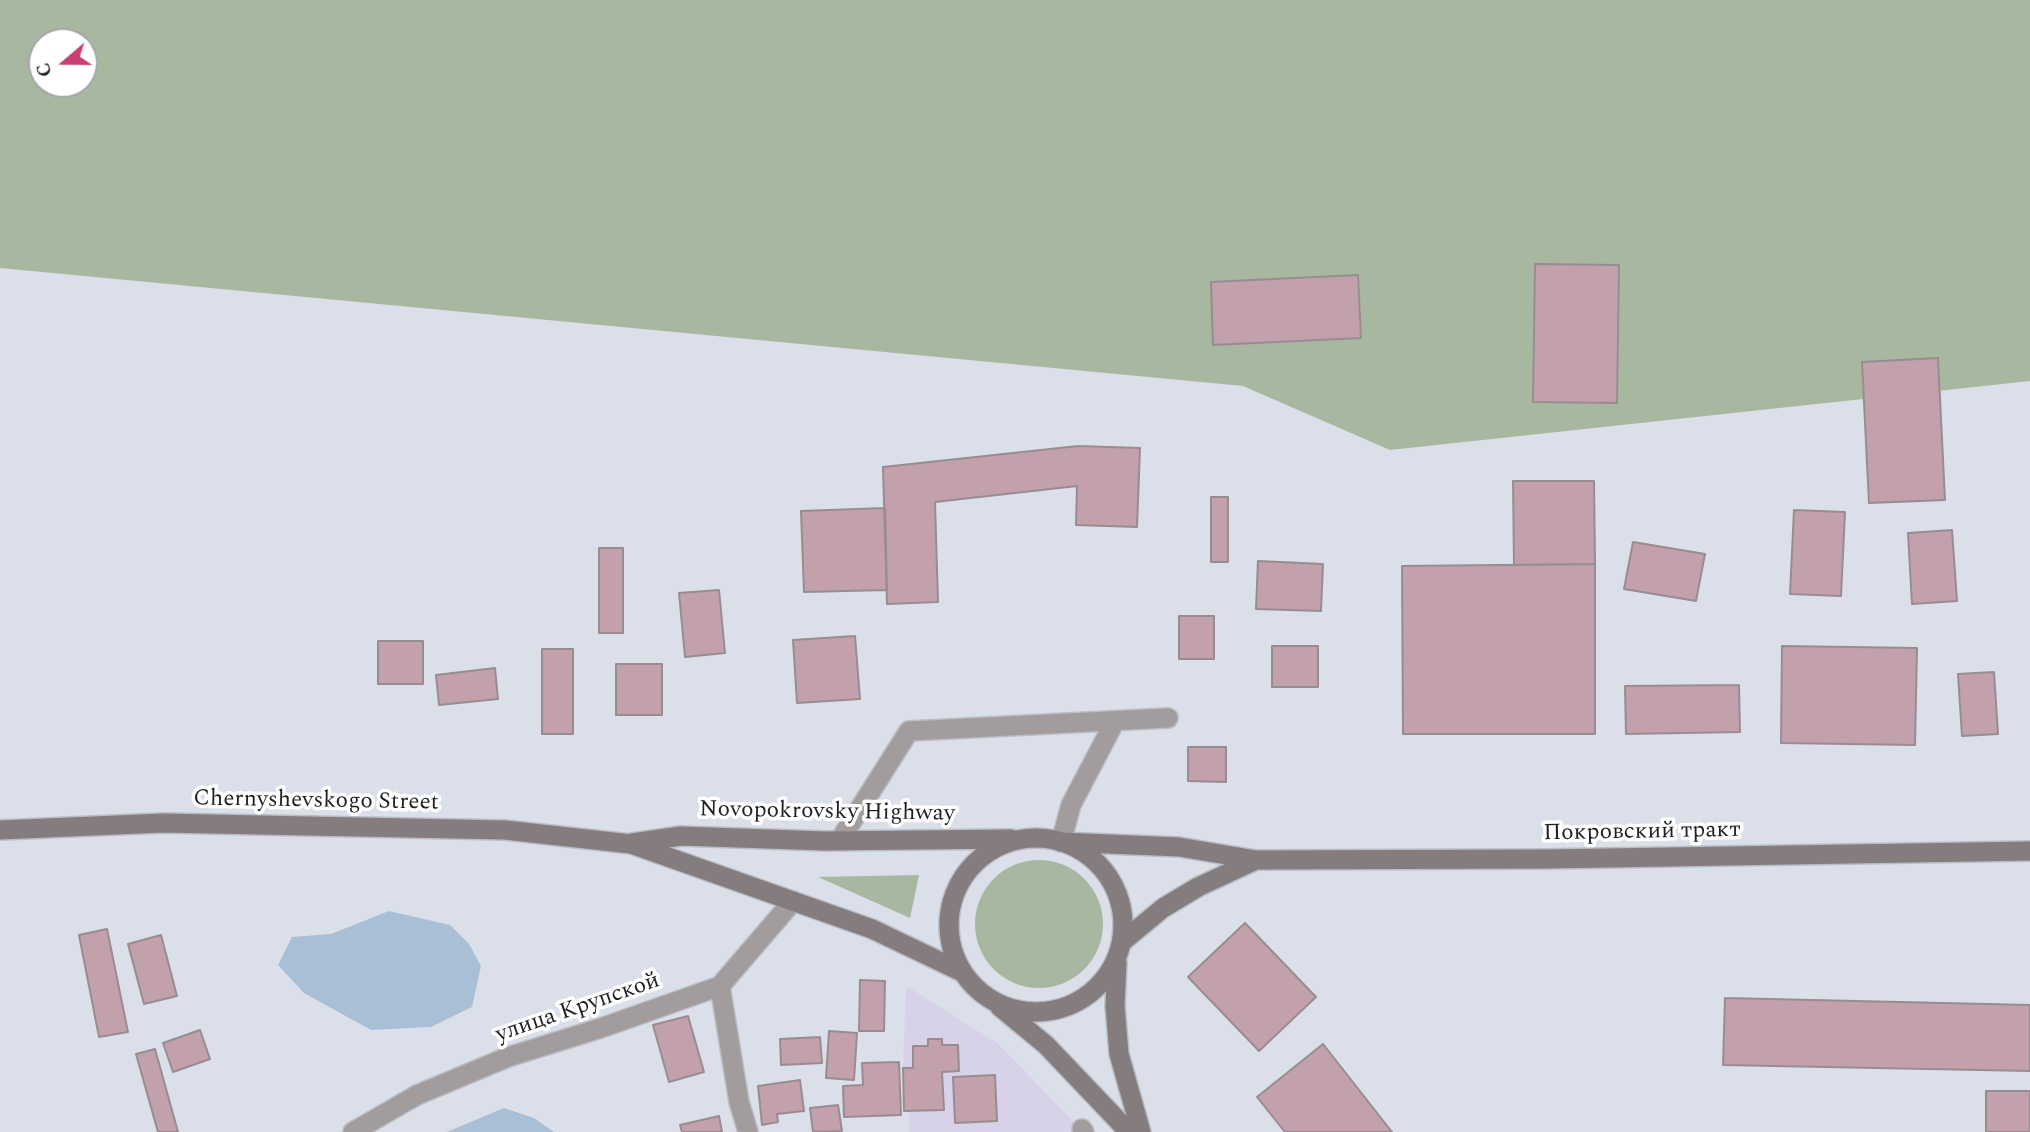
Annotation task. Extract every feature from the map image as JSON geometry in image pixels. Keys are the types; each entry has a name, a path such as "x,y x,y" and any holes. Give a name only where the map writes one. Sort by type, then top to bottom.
{"main road":[{"name":"Chernyshevskogo Street","path":"0,830 163,823 491,830 631,844"},
{"name":"Novopokrovsky Highway","path":"631,844 681,836 840,841 1022,839"},
{"path":"1129,1132 1046,1045 976,989 961,972 948,930 950,907 957,886 970,868 986,853 1003,844 1042,838 1078,849 1107,875 1116,892 1122,913 1115,1006 1119,1054 1142,1132"},
{"path":"1060,842 1179,847 1256,860"},
{"path":"631,844 872,929 961,972"},
{"name":"Покровский тракт","path":"1256,860 1546,859 2030,851"},
{"path":"994,1002 1037,1012 1058,1009 1077,1001 1094,989 1105,976 1120,948 1163,908 1198,887 1256,860"}],"street":[{"path":"840,841 909,731 1168,718"},
{"path":"1060,842 1071,805 1115,721"},
{"name":"улица Крупской","path":"353,1132 417,1095 508,1057 720,986 793,901"},
{"path":"720,986 739,1102 748,1132"}],"shaded area":[{"path":"906,986 997,1043 1084,1132 909,1132 909,1112 904,1111 903,1068"}],"green space":[{"path":"0,0 2030,0 2030,381 1390,450 1243,386 0,268"},
{"path":"1039,860 1063,865 1084,879 1098,900 1103,924 1098,948 1084,969 1063,983 1039,988 1015,983 994,969 980,948 975,924 980,900 994,879 1015,865"},
{"path":"919,875 910,918 818,877"}],"water":[{"path":"389,911 450,925 469,944 481,966 472,1007 431,1027 371,1030 304,993 278,965 292,937 331,934"},
{"path":"504,1108 534,1118 554,1132 447,1132"}],"building":[{"path":"1535,264 1619,265 1617,403 1533,402"},
{"path":"1358,275 1361,338 1213,345 1211,282"},
{"path":"1938,358 1945,500 1869,503 1862,362"},
{"path":"1078,446 1140,448 1137,527 1076,525 1077,486 935,502 938,602 887,604 883,467"},
{"path":"1513,481 1594,481 1595,564 1514,565"},
{"path":"1211,497 1228,497 1228,562 1211,562"},
{"path":"885,508 887,590 804,592 801,511"},
{"path":"1794,510 1845,512 1841,596 1790,594"},
{"path":"1952,530 1957,601 1912,604 1908,533"},
{"path":"1633,542 1705,554 1696,601 1624,589"},
{"path":"599,548 623,548 623,633 599,633"},
{"path":"1258,561 1323,564 1321,611 1256,609"},
{"path":"1595,564 1595,734 1403,734 1402,566"},
{"path":"719,590 725,653 685,657 679,593"},
{"path":"1179,616 1214,616 1214,659 1179,659"},
{"path":"855,636 860,699 797,703 793,640"},
{"path":"378,641 423,641 423,684 378,684"},
{"path":"1272,646 1318,646 1318,687 1272,687"},
{"path":"1782,646 1917,648 1915,745 1781,743"},
{"path":"542,649 573,649 573,734 542,734"},
{"path":"616,664 662,664 662,715 616,715"},
{"path":"495,668 498,699 439,705 436,675"},
{"path":"1994,672 1998,734 1962,736 1958,674"},
{"path":"1739,685 1740,732 1626,734 1625,686"},
{"path":"1188,747 1226,747 1226,782 1188,781"},
{"path":"1245,923 1316,997 1259,1051 1188,977"},
{"path":"107,929 128,1032 99,1037 79,935"},
{"path":"161,935 177,996 144,1004 128,944"},
{"path":"860,980 885,981 884,1031 859,1031"},
{"path":"1725,998 2030,1005 2030,1071 1723,1065"},
{"path":"688,1016 704,1072 669,1082 653,1025"},
{"path":"200,1030 210,1059 173,1072 163,1043"},
{"path":"829,1031 857,1033 854,1080 826,1078"},
{"path":"820,1037 822,1063 781,1065 780,1039"},
{"path":"928,1039 942,1039 942,1045 958,1045 959,1071 942,1072 944,1110 904,1111 903,1068 913,1068 913,1046 928,1046"},
{"path":"1323,1044 1392,1132 1285,1132 1257,1097"},
{"path":"155,1049 178,1132 158,1132 136,1054"},
{"path":"899,1062 901,1115 844,1117 843,1086 863,1085 862,1063"},
{"path":"995,1075 997,1121 955,1123 953,1077"},
{"path":"800,1080 804,1111 777,1114 778,1122 762,1125 758,1086"},
{"path":"1986,1091 2030,1091 2030,1132 1986,1132"},
{"path":"838,1105 842,1131 813,1132 810,1108"},
{"path":"719,1116 722,1132 682,1132 680,1125"}]}
